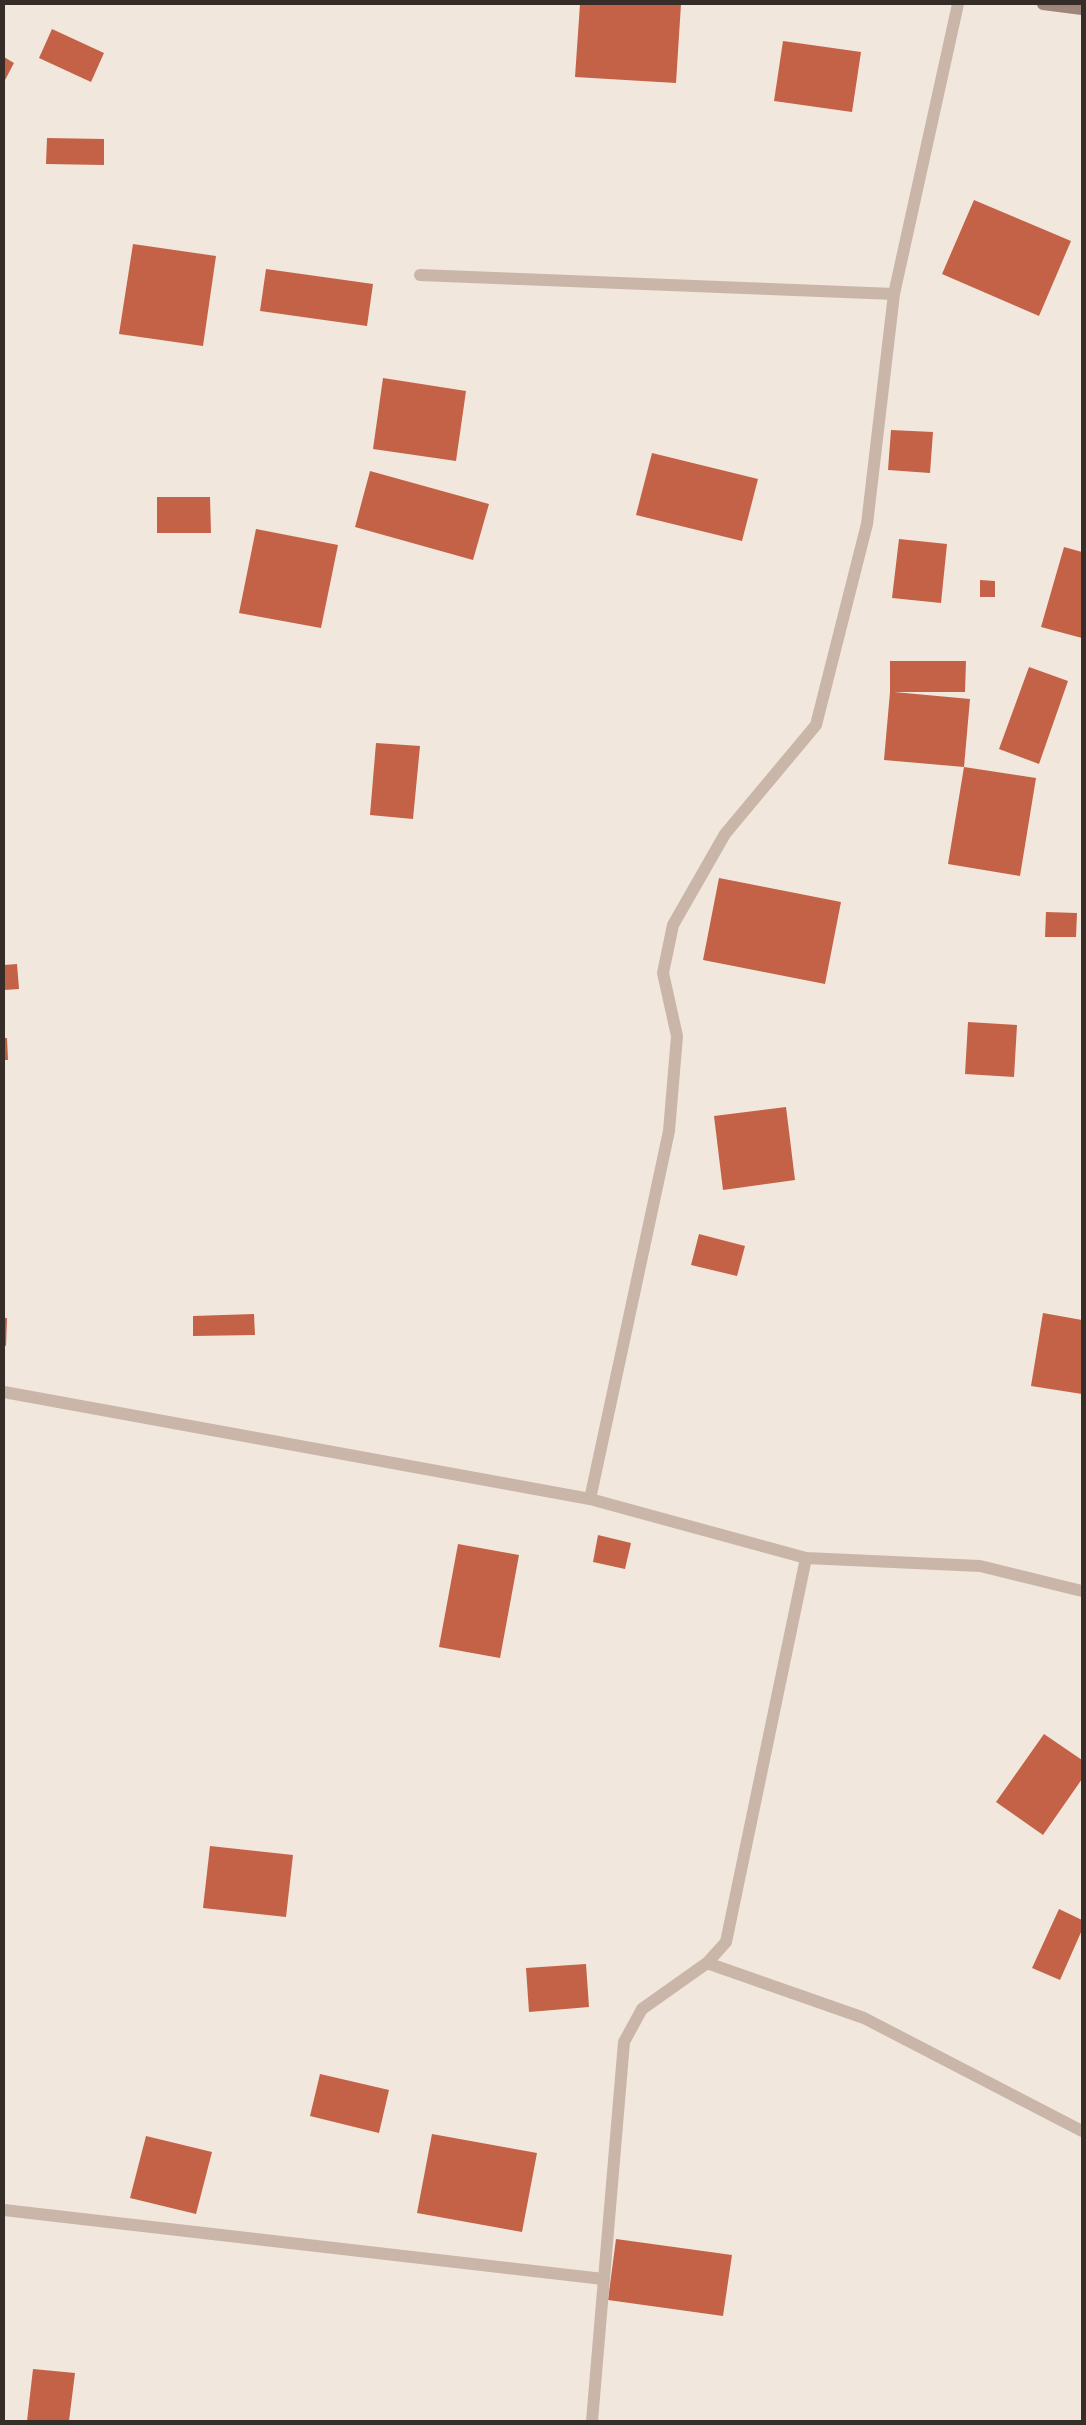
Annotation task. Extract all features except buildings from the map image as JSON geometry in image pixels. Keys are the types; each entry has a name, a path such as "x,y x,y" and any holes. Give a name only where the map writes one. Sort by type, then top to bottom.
{"street":[{"path":"590,1500 669,1131 677,1036 663,973 673,925 724,834 816,725 867,524 894,294 958,4"},
{"path":"1044,4 1082,9"},
{"path":"420,275 894,294"},
{"path":"4,1392 590,1500 806,1558 980,1566 1082,1592"},
{"path":"592,2421 624,2042 642,2009 707,1963 726,1942 806,1558"},
{"path":"707,1963 864,2018 1082,2131"},
{"path":"4,2210 603,2279"}]}
